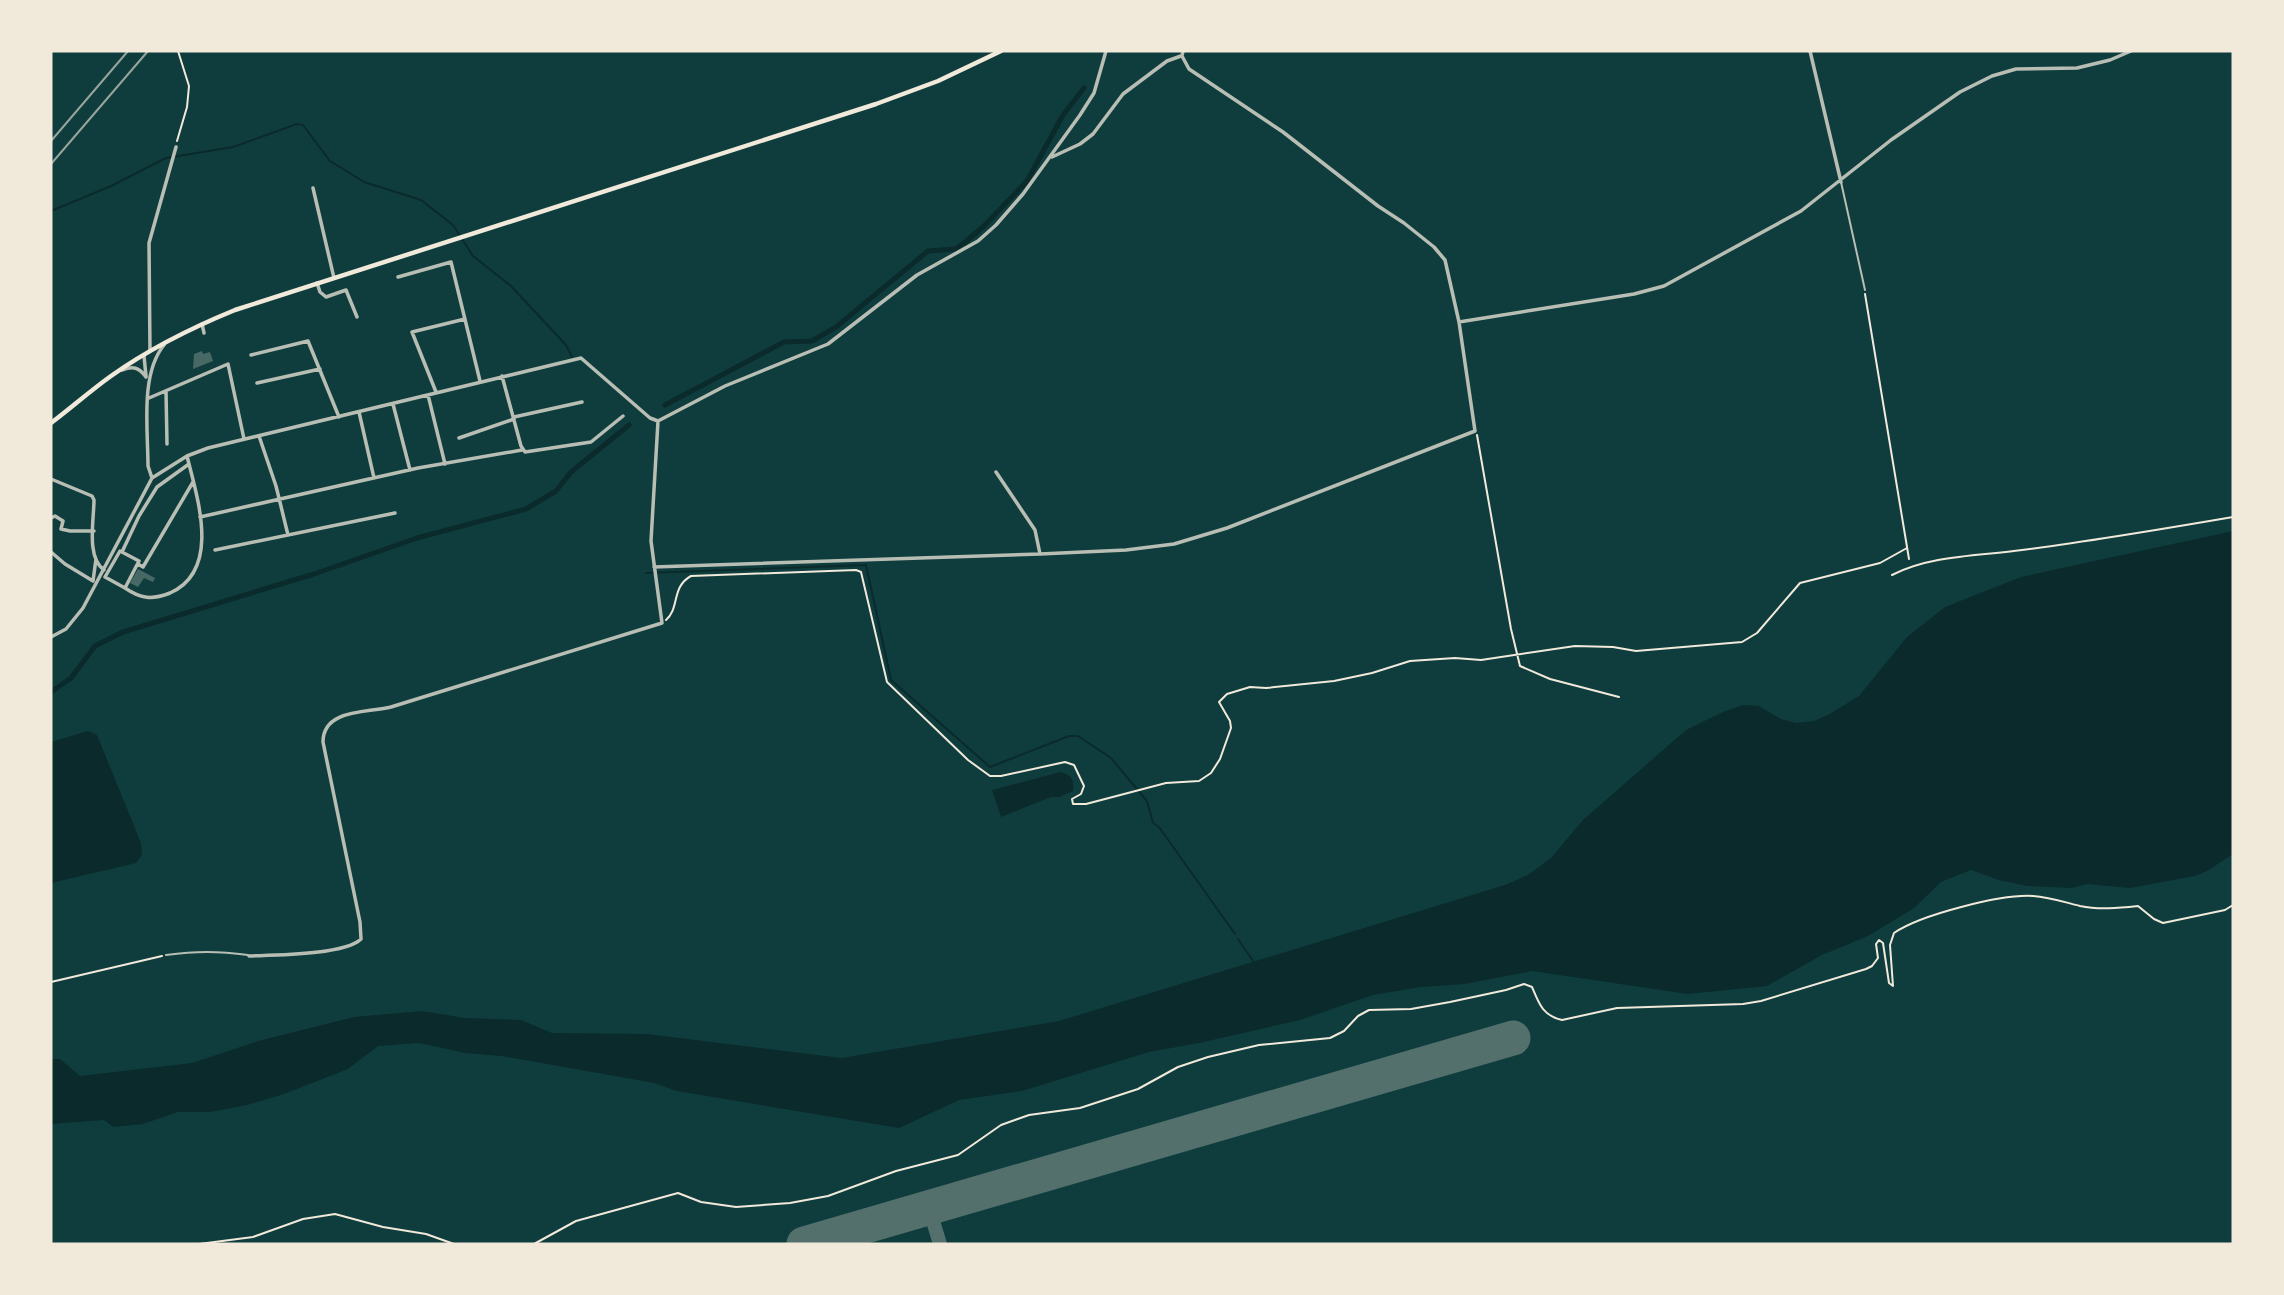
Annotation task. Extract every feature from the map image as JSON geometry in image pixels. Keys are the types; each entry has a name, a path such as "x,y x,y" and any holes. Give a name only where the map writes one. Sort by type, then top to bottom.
{"main road":[{"path":"51,423 111,376 147,353 234,310 887,100 938,81 1001,51"}],"street":[{"path":"657,421 699,398 817,350 840,337 917,275 967,248 987,233 1023,194 1094,93 1106,51"},
{"path":"1810,51 1840,182"},
{"path":"1459,322 1634,294 1664,286 1793,217 1891,140 1960,92 1992,76 2016,69 2077,68 2110,60 2131,51"},
{"path":"655,571 1126,550 1188,540 1227,528 1475,431 1459,322 1445,260 1434,247 1283,132 1189,69 1182,53 1123,93 1093,134 1080,144 1050,158"},
{"path":"146,377 149,243 176,147"},
{"path":"313,188 334,278"},
{"path":"398,277 451,262 480,381"},
{"path":"317,283 320,292 326,297 346,290 357,317"},
{"path":"436,392 412,332 465,319"},
{"path":"201,324 204,333"},
{"path":"251,355 308,341 339,417"},
{"path":"152,478 148,466 150,371 153,361 166,342"},
{"path":"147,353 150,371"},
{"path":"104,574 112,553 152,478 187,456 244,440 581,358 650,418 657,421"},
{"path":"149,398 228,364 244,440"},
{"path":"111,376 133,367 139,369 149,384"},
{"path":"257,383 320,369"},
{"path":"502,376 522,450"},
{"path":"166,391 167,443"},
{"path":"428,395 445,464"},
{"path":"459,438 514,418 582,402"},
{"path":"393,404 410,470"},
{"path":"359,412 374,478"},
{"path":"200,517 410,470 522,450 529,452 591,442 623,416"},
{"path":"249,956 327,950 354,944 360,939 362,930 358,908 323,742 325,728 331,721 344,715 390,707 662,623 650,531 657,421"},
{"path":"259,436 288,535"},
{"path":"96,559 104,574 135,595 149,599 170,593 186,583 199,560 202,537 187,456"},
{"path":"51,637 73,622 120,554 157,486 189,464"},
{"path":"996,472 1035,530 1040,554"},
{"path":"51,479 92,496 94,500 96,559 93,581 65,565 51,552"},
{"path":"112,553 139,561 138,564 143,567 193,482"},
{"path":"215,550 395,513"},
{"path":"51,518 55,516 63,521 61,529 94,531"},
{"path":"125,588 138,564"}],"lane":[{"path":"1840,182 1865,290"},
{"path":"166,955 220,951 249,956"}],"path":[{"path":"176,147 187,107 189,86 178,51"},
{"path":"1865,290 1909,559"},
{"path":"1475,431 1520,666 1550,678 1619,697"},
{"path":"1892,575 1907,567 1944,560 2089,541 2233,517"},
{"path":"662,623 671,616 675,597 683,580 691,576 856,570 862,572 887,682 968,760 990,776 1065,762 1074,765 1084,786 1081,794 1072,799 1073,804 1086,804 1166,783 1199,782 1211,773 1220,759 1231,728 1219,702 1227,694 1250,687 1266,688 1334,681 1410,661 1455,658 1481,660 1576,646 1636,651 1742,642 1757,633 1800,583 1884,561 1907,548"},
{"path":"1884,561 1886,568"},
{"path":"534,1244 558,1229 598,1214 678,1193 701,1202 736,1207 790,1203 828,1196 896,1171 958,1155 1001,1125 1029,1115 1080,1108 1138,1089 1178,1067 1208,1056 1259,1045 1330,1038 1344,1031 1369,1010 1437,1005 1497,993 1524,984 1532,987 1543,1012 1562,1020 1617,1007 1743,1004 1789,995 1867,969 1878,958 1876,944 1879,940 1883,943 1889,984 1893,986 1890,945 1894,933 1924,919 1981,902 2031,896 2085,906 2118,909 2138,906 2163,923 2220,912 2233,905"},
{"path":"51,982 166,955"},
{"path":"200,1244 253,1237 303,1219 335,1214 383,1227 426,1234 454,1244"}],"water":[{"path":"2233,531 2233,854 2195,876 2130,888 2087,884 2072,888 2027,886 1971,870 1941,882 1914,908 1868,936 1822,955 1767,986 1688,994 1532,971 1464,984 1421,987 1373,995 1300,1020 1149,1052 1022,1091 959,1100 899,1128 677,1091 654,1083 502,1056 465,1053 419,1043 378,1046 348,1069 247,1105 210,1112 178,1112 143,1124 113,1127 104,1120 51,1124 51,1059 60,1059 80,1076 192,1063 258,1041 354,1017 422,1011 465,1018 521,1020 552,1033 647,1034 842,1058 1059,1021 1505,885 1528,875 1551,858 1583,820 1686,730 1723,712 1743,705 1759,706 1781,719 1796,723 1814,721 1859,696 1907,637 1945,607 2021,577"},
{"path":"88,731 97,735 141,843 142,855 136,863 51,883 51,742"},
{"path":"1061,772 1072,778 1073,791 1001,817 992,790"}],"building":[{"path":"202,351 203,354 210,352 213,361 193,369 194,354"},
{"path":"138,569 155,578 153,582 144,578 138,587 130,583"}],"waterway":[{"path":"665,405 784,342 812,341 836,327 928,251 955,249 964,243 1027,181 1063,115 1084,88"},
{"path":"51,211 111,186 166,158 233,147 297,124 303,125 330,161 364,182 421,200 453,225 473,256 511,286 566,345 572,357"},
{"path":"51,692 71,678 95,646 123,632 314,574 417,538 526,509 556,491 571,472 629,425"},
{"path":"646,573 866,565 891,680 990,767 1069,736 1078,736 1111,758 1147,801 1153,823 1159,827 1235,934"},
{"path":"1238,939 1253,961"}],"taxiway":[{"path":"929,1208 940,1244"}],"runway":[{"path":"804,1244 1513,1038"}],"railway":[{"path":"51,141 128,51"},
{"path":"51,164 148,51"}]}
